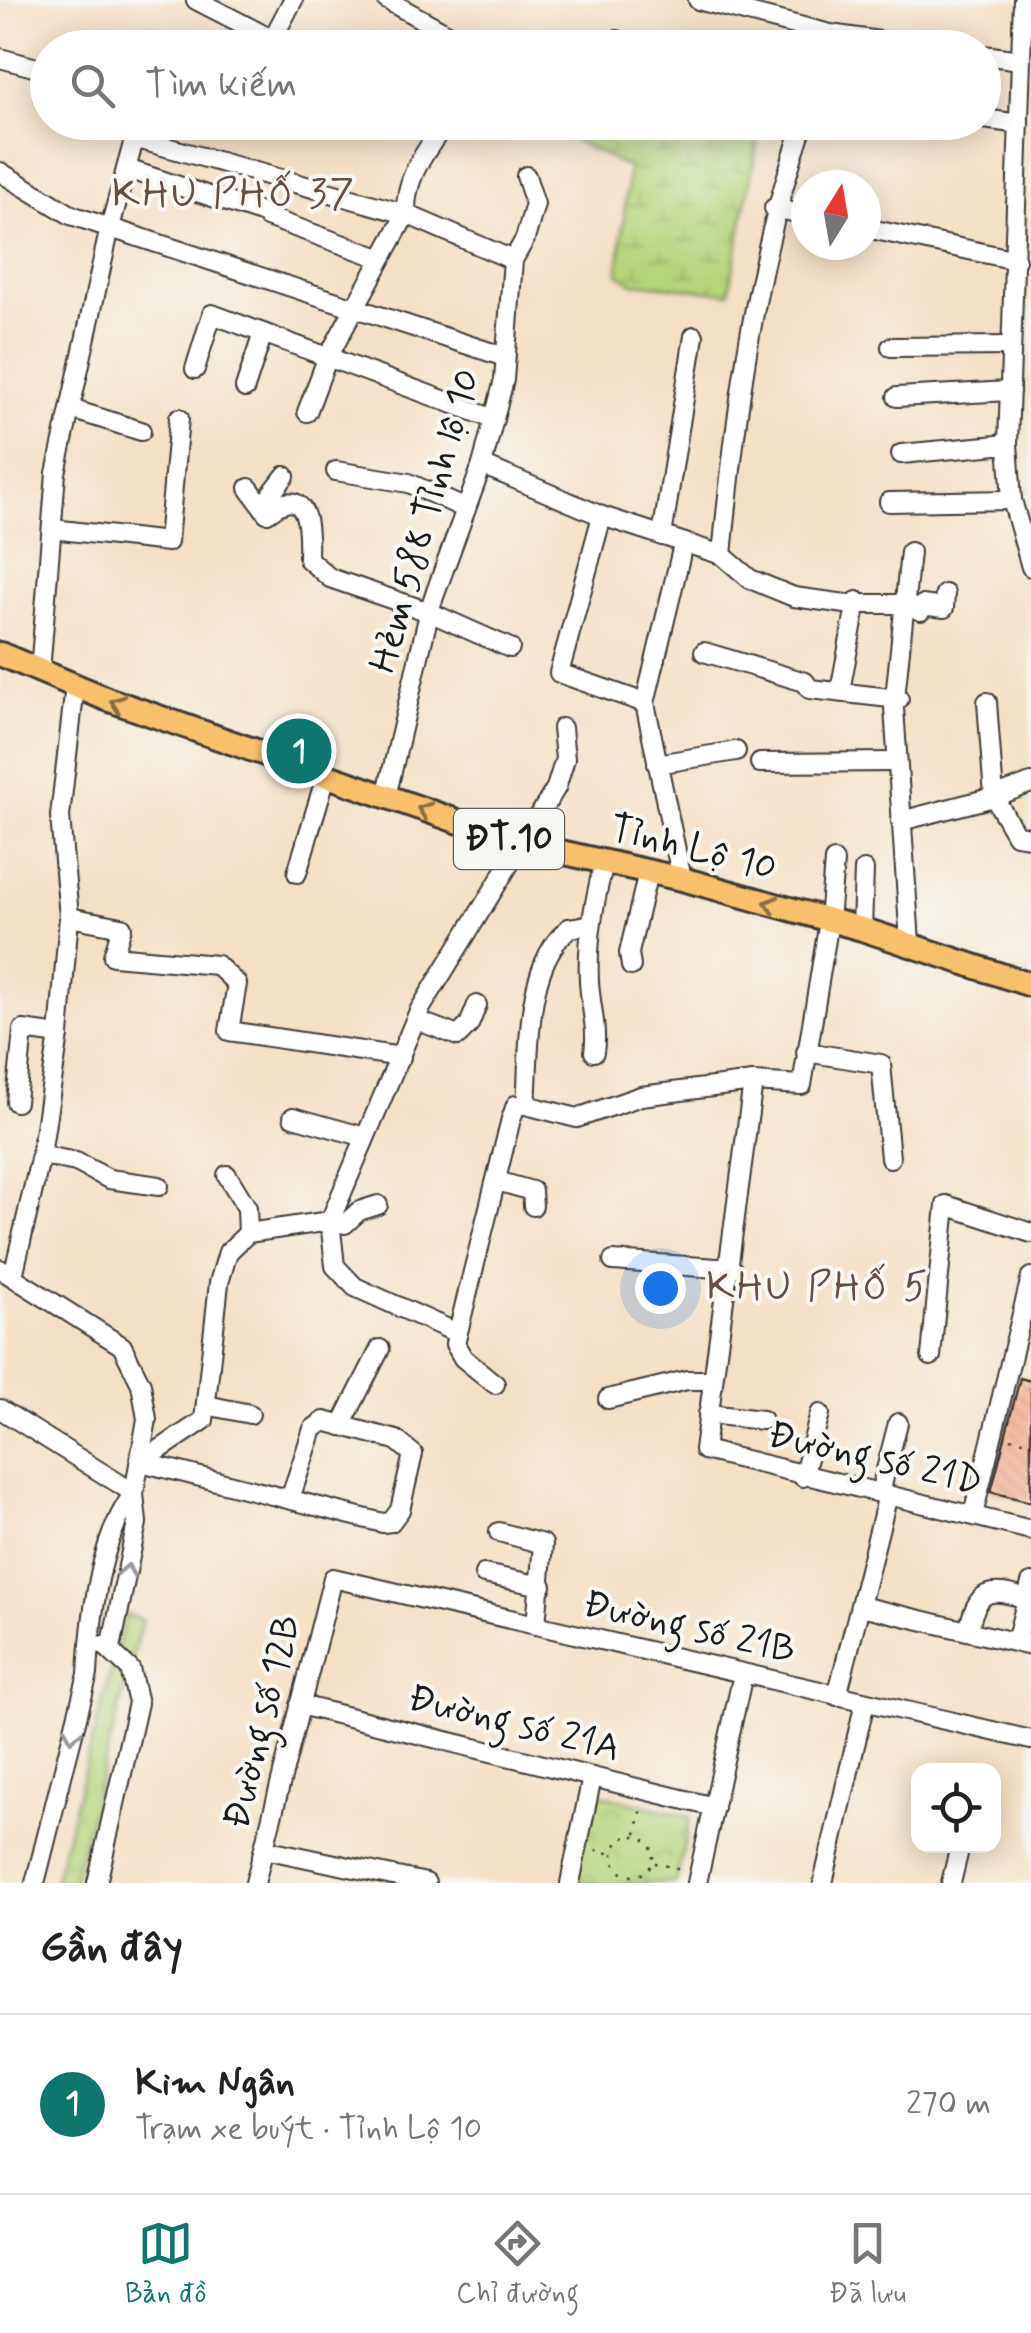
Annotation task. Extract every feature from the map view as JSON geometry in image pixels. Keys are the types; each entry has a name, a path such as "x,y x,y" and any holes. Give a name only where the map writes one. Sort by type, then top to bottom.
{"main road":[{"name":"Tỉnh Lộ 10","path":"0,654 75,686 520,843 682,880 862,929 1031,985"}],"street":[{"path":"196,0 250,30"},
{"path":"281,30 293,0"},
{"path":"387,0 441,30"},
{"path":"698,0 793,30"},
{"path":"1023,0 1008,444 1012,500 1031,567"},
{"path":"1001,57 1020,60"},
{"path":"0,58 30,66"},
{"path":"1001,121 1019,124"},
{"path":"40,672 56,473 110,227 134,140"},
{"path":"168,140 406,214 513,260"},
{"path":"307,412 352,308 406,214 405,196 416,163 433,140"},
{"path":"722,555 735,415 774,208 798,140"},
{"path":"127,169 380,258"},
{"path":"0,172 71,215 505,357"},
{"name":"Hẻm 588 Tỉnh lộ 10","path":"386,797 429,612 494,419 505,357 513,260 525,239 535,204 526,176"},
{"path":"774,208 791,212"},
{"path":"881,232 1014,269 1031,287"},
{"path":"195,369 210,314 494,419"},
{"path":"245,388 263,334"},
{"path":"662,536 694,336"},
{"path":"891,346 1011,346"},
{"path":"897,397 1010,390"},
{"path":"71,408 141,431"},
{"path":"52,528 168,542 179,418"},
{"path":"901,454 1008,444"},
{"path":"482,464 602,516 683,546 722,555 750,580 794,596 846,604 903,604 921,611 922,605 944,608 945,594"},
{"path":"336,471 409,483 466,509"},
{"path":"267,512 272,493 285,476"},
{"path":"249,488 267,512"},
{"path":"889,502 1012,500"},
{"path":"267,512 281,504 294,505 305,512 310,526 308,559 330,578 429,612 510,648"},
{"path":"602,516 558,673 645,703"},
{"path":"682,880 645,703 683,546"},
{"path":"910,552 903,604 899,699 894,708 910,943"},
{"path":"840,691 856,601"},
{"path":"704,652 805,682 810,689 899,699"},
{"path":"75,686 60,816 69,917 59,1035 42,1156 6,1273 122,1346 142,1390 148,1418 134,1493 137,1522 111,1648"},
{"path":"988,702 994,797 1016,835 1031,837"},
{"path":"457,1333 355,1287 334,1266 330,1221 416,1020 556,788 565,759 562,728"},
{"path":"657,764 736,751"},
{"path":"760,763 896,762"},
{"path":"297,872 326,776"},
{"path":"901,821 994,797 1031,783"},
{"path":"495,1384 463,1358 456,1344 516,1104 577,1118 641,1096 753,1082 802,1084 829,920 834,861"},
{"path":"594,1052 597,1035 591,1009 589,925 604,862"},
{"path":"862,929 864,870"},
{"path":"632,966 629,952 648,872"},
{"path":"69,917 122,926 114,956 216,965 237,984 229,1032 401,1057"},
{"path":"526,1105 534,1003 550,954 570,928 589,925"},
{"path":"416,1020 458,1036 477,1005"},
{"path":"16,1102 23,1030 59,1035"},
{"path":"806,1052 882,1064 890,1158"},
{"path":"753,1082 732,1269 708,1414 762,1420"},
{"path":"292,1118 365,1137"},
{"path":"42,1156 76,1162 109,1179 159,1186"},
{"path":"228,1175 247,1208 248,1233"},
{"path":"497,1181 532,1191 533,1206"},
{"path":"142,1462 204,1420 219,1283 228,1252 248,1233 330,1221 345,1224 359,1211 378,1205"},
{"path":"930,1356 946,1205 1031,1233"},
{"path":"613,1261 732,1269"},
{"path":"973,1515 1022,1362 1031,1277"},
{"path":"341,1426 380,1350"},
{"path":"608,1399 688,1380 713,1380"},
{"path":"206,1405 250,1414"},
{"path":"0,1411 134,1493"},
{"name":"Đường số 21D","path":"708,1414 704,1450 1031,1530"},
{"path":"803,1477 820,1414"},
{"path":"142,1462 383,1523 391,1522 400,1510 414,1454 409,1447 324,1421 313,1429 290,1499"},
{"path":"837,1696 861,1606 898,1423"},
{"path":"35,1883 88,1674 90,1640 115,1518 134,1493"},
{"path":"499,1532 542,1544 542,1586 536,1625"},
{"path":"484,1574 542,1586"},
{"name":"Đường số 21B","path":"333,1578 1031,1740"},
{"name":"Đường số 12B","path":"255,1883 333,1578"},
{"path":"861,1606 1024,1644 1029,1591 983,1595 974,1607 968,1630"},
{"path":"90,1640 111,1648 134,1678 138,1703 97,1883"},
{"path":"698,1878 742,1674"},
{"path":"823,1883 864,1702"},
{"name":"Đường số 21A","path":"300,1705 714,1807"},
{"path":"570,1883 592,1777"},
{"path":"264,1849 426,1883"},
{"path":"952,1883 958,1853"}],"path":[{"path":"1005,1436 1031,1443"},
{"path":"636,1835 646,1790"},
{"path":"628,1876 614,1863 614,1854 621,1840 636,1835"},
{"path":"628,1876 646,1873 653,1863 653,1850 636,1835"},
{"path":"587,1847 614,1854"},
{"path":"653,1863 698,1878"},
{"path":"626,1883 628,1876"}],"green space":[{"path":"573,140 758,140 729,293 633,283 618,274 629,168"},
{"path":"126,1614 142,1620 73,1883 54,1883"},
{"path":"591,1792 690,1817 676,1883 573,1883"}],"building":[{"path":"1020,1378 1031,1381 1031,1502 991,1492"}],"place":[{"name":"Kim Ngân","path":"299,751"}],"district":[{"name":"KHU PHỐ 37","path":"234,195"},
{"name":"KHU PHỐ 5","path":"818,1288"}]}
